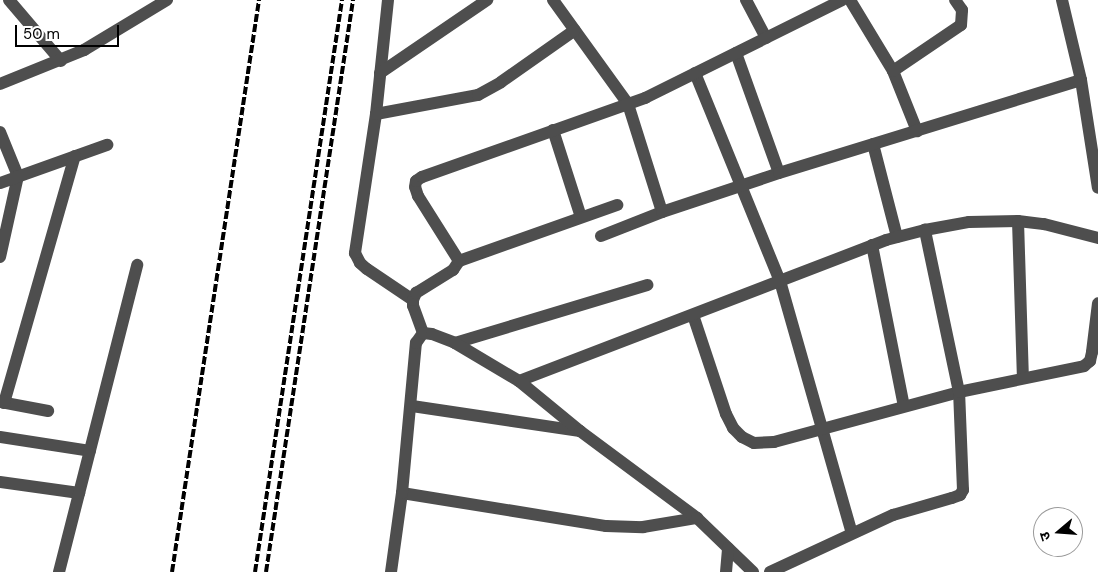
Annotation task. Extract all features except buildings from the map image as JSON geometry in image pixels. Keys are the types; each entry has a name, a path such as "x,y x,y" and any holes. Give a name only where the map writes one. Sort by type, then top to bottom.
{"street":[{"path":"9,0 61,61"},
{"path":"0,84 61,61 84,50 167,0"},
{"path":"388,0 376,114 355,254 360,263 367,269 413,300"},
{"path":"380,73 487,0"},
{"path":"553,0 628,104 662,212"},
{"path":"746,0 766,38"},
{"path":"459,261 418,196 415,187 416,182 422,177 628,104 842,0"},
{"path":"850,0 893,71 917,131"},
{"path":"893,71 961,25 962,10 955,0"},
{"path":"1062,0 1094,130 1098,188"},
{"path":"376,114 478,95 501,82 575,30"},
{"path":"736,53 779,173"},
{"path":"695,73 780,281 852,533"},
{"path":"601,236 662,212 779,173 1081,80"},
{"path":"553,130 581,217"},
{"path":"0,132 18,176 4,227 0,257"},
{"path":"873,144 897,237"},
{"path":"0,183 107,145"},
{"path":"48,411 2,403 74,156"},
{"path":"423,333 413,306 416,293 453,270 459,261 618,205"},
{"path":"1018,221 1023,378"},
{"path":"519,382 872,245 925,230 969,222 1018,221 1044,224 1098,238"},
{"path":"770,572 893,515 960,495 963,490 958,392 925,230"},
{"path":"872,245 904,406"},
{"path":"60,572 137,265"},
{"path":"454,344 647,285"},
{"path":"693,315 726,414 742,437 754,443 774,442 958,392 1076,369 1090,361 1098,303"},
{"path":"423,333 432,334 454,344 519,382 580,431 697,518 752,572"},
{"path":"390,572 402,493 412,406 416,343 423,333"},
{"path":"412,406 580,431"},
{"path":"0,437 90,450"},
{"path":"0,482 80,493"},
{"path":"402,493 606,526 642,527 697,518"},
{"path":"726,572 728,548"}],"railway":[{"path":"172,572 259,0"},
{"path":"255,572 342,0"},
{"path":"266,572 353,0"}]}
